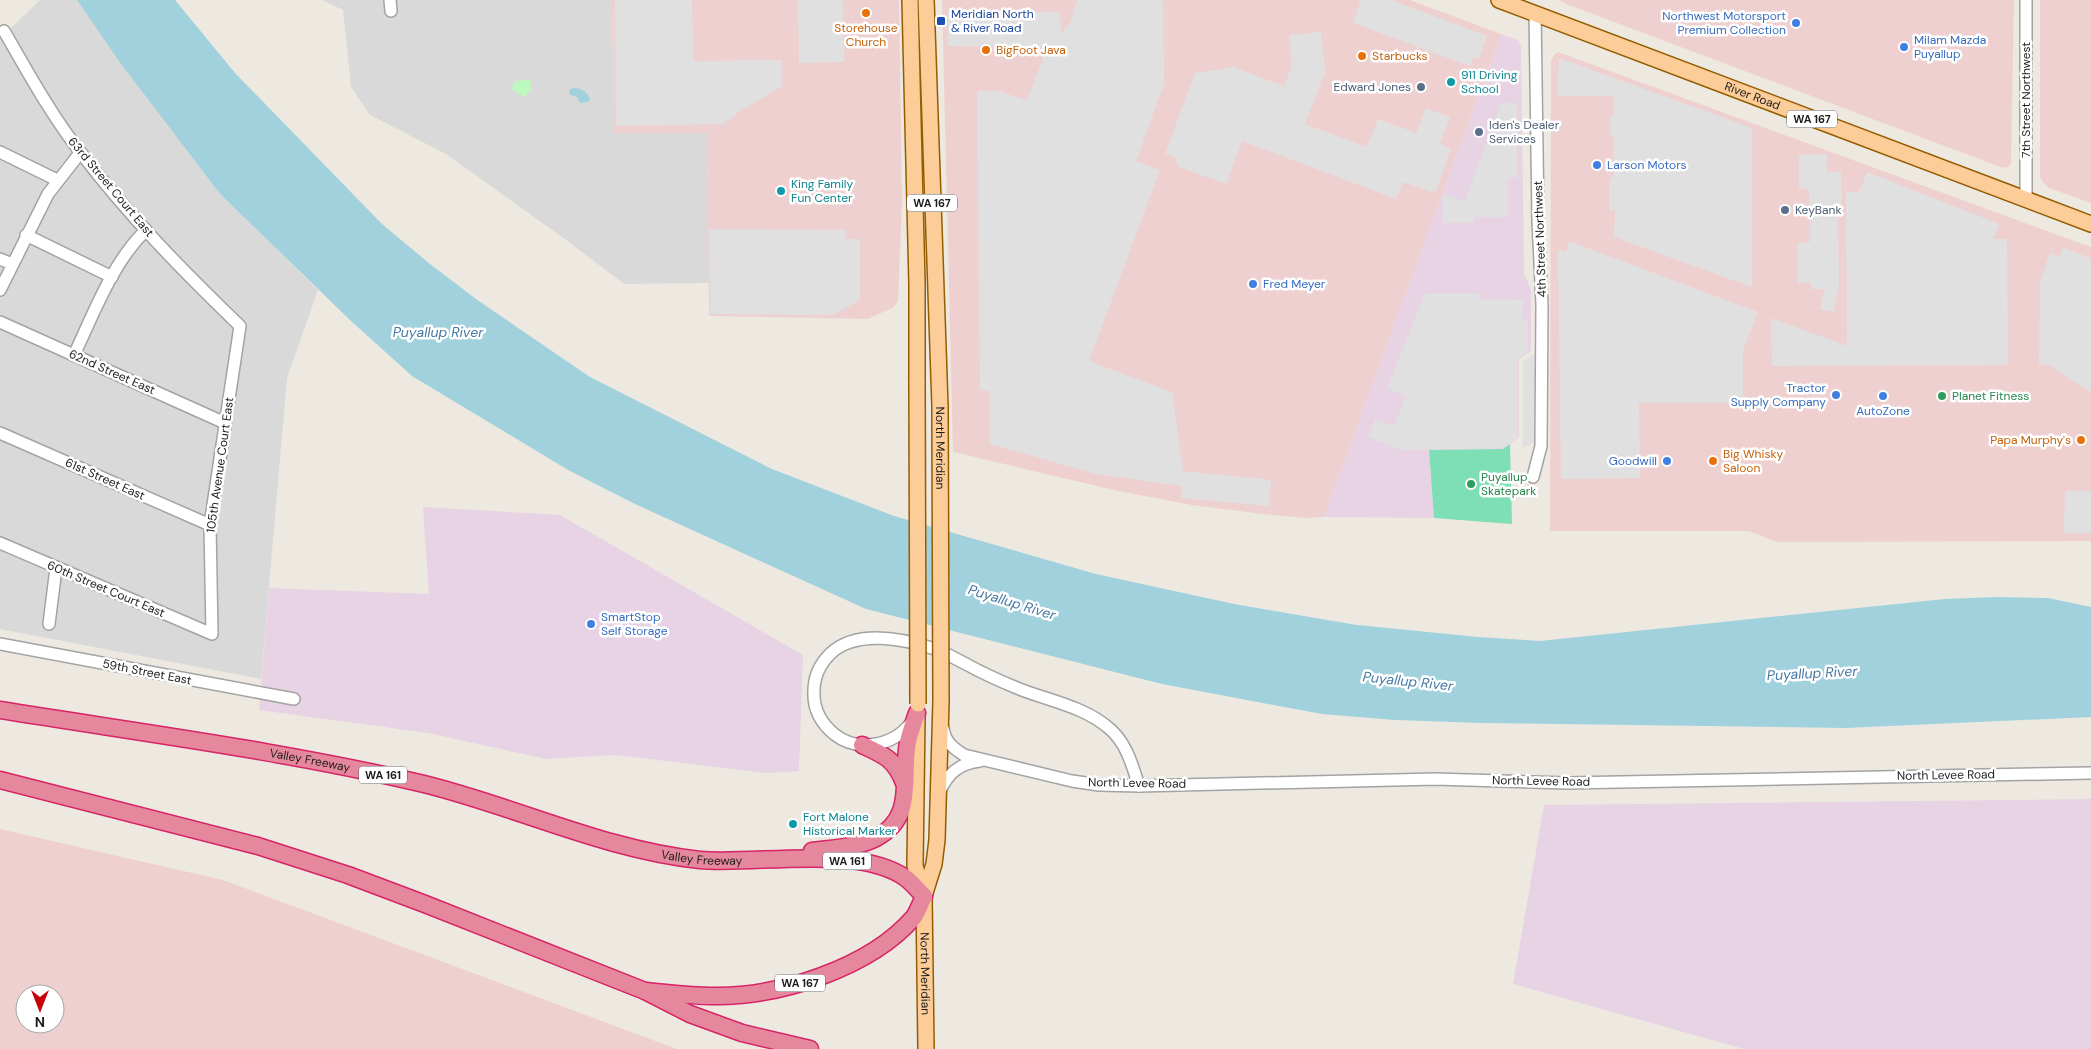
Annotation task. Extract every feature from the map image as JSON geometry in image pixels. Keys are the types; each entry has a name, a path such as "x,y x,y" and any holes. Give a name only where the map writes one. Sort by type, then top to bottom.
{"highway":[{"name":"WA 167","path":"760,859 850,845 875,838 897,821 903,806 908,742 918,708"},
{"name":"Valley Freeway","path":"0,710 341,765 427,785 506,807 614,844 663,854 702,860 760,859"},
{"path":"862,745 880,753 895,764 905,786"},
{"path":"0,780 167,821 267,849 348,875 645,991 690,1014 742,1033 810,1049"},
{"name":"WA 161","path":"760,859 814,858 880,866 907,879 924,896"},
{"name":"WA 167","path":"645,991 714,996 778,990 815,978 878,947 897,933 915,915 924,896"}],"main road":[{"name":"North Meridian","path":"910,0 917,284 918,708 915,866 924,896 926,1049"},
{"name":"North Meridian","path":"924,896 934,864 939,795 941,717 940,406 926,0"},
{"name":"River Road","path":"1500,0 1534,6 2091,224"}],"street":[{"name":"7th Street Northwest","path":"2026,0 2026,199"},
{"name":"4th Street Northwest","path":"1533,476 1541,446 1542,314 1534,6"},
{"name":"63rd Street Court East","path":"4,31 59,123 80,153 146,230 206,294 240,326"},
{"path":"0,152 57,180"},
{"path":"0,290 26,235 57,180 80,153"},
{"path":"74,355 112,277 136,240 146,230"},
{"path":"26,235 112,277"},
{"path":"0,258 12,264"},
{"name":"62nd Street East","path":"0,322 225,423"},
{"name":"105th Avenue Court East","path":"212,634 210,525 240,326"},
{"name":"61st Street East","path":"0,433 210,525"},
{"name":"60th Street Court East","path":"0,544 212,634"},
{"path":"48,624 56,568"},
{"path":"918,708 903,732 875,745 862,745 838,737 821,719 814,695 818,671 833,651 855,641 892,640 913,643 937,650 1017,688 1076,708 1093,717 1120,739 1126,748 1139,786"},
{"name":"59th Street East","path":"0,644 294,699"},
{"path":"941,717 944,733 954,749 964,755 995,761"},
{"path":"939,795 945,781 960,766 971,762 995,761"},
{"name":"North Levee Road","path":"995,761 1072,781 1139,786 1435,779 1567,783 2091,772"}],"shaded area":[{"path":"40,0 77,0 118,60 220,194 318,290 287,378 261,679 0,629 0,39"},
{"path":"322,0 612,0 614,133 707,133 709,283 624,284 446,154 370,115 351,87 343,10"},
{"path":"612,0 899,0 902,203 898,301 894,307 868,319 709,316 707,133 614,133"},
{"path":"615,0 692,0 693,61 782,60 782,86 723,124 616,126"},
{"path":"798,0 843,0 844,62 799,63"},
{"path":"942,0 1410,0 1501,34 1324,517 1305,518 1192,505 1118,491 953,452"},
{"path":"1077,0 1163,0 1164,84 1136,161 1160,170 1089,361 1172,392 1183,471 1271,480 1269,506 1180,498 1182,486 1096,474 990,444 989,391 980,390 977,91 1000,91 1027,101 1047,47 948,46 948,12 1060,12 1061,33 1070,24"},
{"path":"1361,0 1391,0 1487,36 1479,59 1473,57 1470,66 1353,23"},
{"path":"1559,0 2014,0 2011,163 2008,167 2003,168"},
{"path":"2040,0 2091,0 2091,203 2049,188 2040,176"},
{"path":"1321,32 1325,72 1305,124 1367,147 1378,119 1416,133 1426,108 1450,117 1440,144 1451,149 1435,193 1403,182 1396,199 1242,141 1226,184 1177,166 1176,158 1165,154 1195,73 1233,67 1284,86 1292,66 1289,35"},
{"path":"1501,34 1518,40 1521,46 1524,274 1531,289 1531,351 1519,359 1519,437 1503,449 1429,450 1434,518 1324,517"},
{"path":"1558,52 2091,247 2091,541 1776,542 1749,531 1550,531 1551,61"},
{"path":"1559,58 1752,128 1752,287 1614,237 1615,211 1609,210 1609,184 1614,173 1613,136 1610,135 1610,117 1614,116 1613,96 1557,96"},
{"path":"1501,103 1517,103 1517,177 1508,178 1508,217 1473,217 1473,223 1443,223 1443,194 1465,201"},
{"path":"1827,154 1827,172 1841,172 1842,218 1838,219 1839,288 1833,312 1820,309 1825,289 1811,289 1811,282 1798,283 1797,243 1810,242 1809,189 1799,189 1799,155"},
{"path":"1867,172 1999,224 1993,239 2007,239 2008,365 1772,366 1771,318 1847,346 1846,192 1859,192"},
{"path":"710,229 845,230 845,239 860,239 860,300 833,315 710,314"},
{"path":"1569,241 1758,312 1743,351 1743,403 1639,403 1640,478 1561,479 1558,250 1566,252"},
{"path":"2063,248 2091,258 2091,392 2049,365 2039,365 2040,282 2050,253 2059,257"},
{"path":"1425,293 1479,293 1480,299 1523,300 1523,319 1528,319 1528,352 1518,358 1518,437 1503,448 1401,450 1368,437 1375,419 1394,426 1406,396 1387,388"},
{"path":"1535,353 1535,442 1523,448 1523,361"},
{"path":"2065,491 2091,491 2091,533 2064,533"},
{"name":"SmartStop Self Storage","path":"423,507 560,515 803,655 799,771 767,773 615,755 546,759 428,733 259,710 269,588 429,594"},
{"path":"2091,799 2091,1049 1744,1049 1513,984 1544,805"},
{"path":"0,829 223,880 677,1049 0,1049"}],"green space":[{"path":"526,79 530,80 532,89 524,97 513,90 512,87 515,82"},
{"name":"Puyallup Skatepark","path":"1510,444 1512,524 1434,518 1429,450 1503,449"}],"water":[{"name":"Puyallup River","path":"77,0 175,0 235,73 382,224 476,299 590,377 772,469 894,516 1096,574 1234,604 1357,625 1478,637 1540,641 1945,599 1996,597 2048,598 2091,607 2091,717 1845,728 1481,723 1395,720 1322,714 1162,684 866,609 635,504 568,470 412,376 351,321 220,194 118,60"},
{"path":"573,88 581,89 585,92 590,99 588,102 580,103 577,97 570,95 569,90"}],"place":[{"name":"Storehouse Church","path":"866,13"},
{"name":"Meridian North & River Road","path":"941,21"},
{"name":"Northwest Motorsport Premium Collection","path":"1796,23"},
{"name":"Milam Mazda Puyallup","path":"1904,47"},
{"name":"BigFoot Java","path":"986,50"},
{"name":"Starbucks","path":"1362,56"},
{"name":"911 Driving School","path":"1451,82"},
{"name":"Edward Jones","path":"1421,87"},
{"name":"Iden's Dealer Services","path":"1479,132"},
{"name":"Larson Motors","path":"1597,165"},
{"name":"King Family Fun Center","path":"781,191"},
{"name":"KeyBank","path":"1785,210"},
{"name":"Fred Meyer","path":"1253,284"},
{"name":"Tractor Supply Company","path":"1836,395"},
{"name":"AutoZone","path":"1883,396"},
{"name":"Planet Fitness","path":"1942,396"},
{"name":"Papa Murphy's","path":"2081,440"},
{"name":"Goodwill","path":"1667,461"},
{"name":"Big Whisky Saloon","path":"1713,461"},
{"name":"Puyallup Skatepark","path":"1471,484"},
{"name":"SmartStop Self Storage","path":"591,624"},
{"name":"Fort Malone Historical Marker","path":"793,824"}]}
